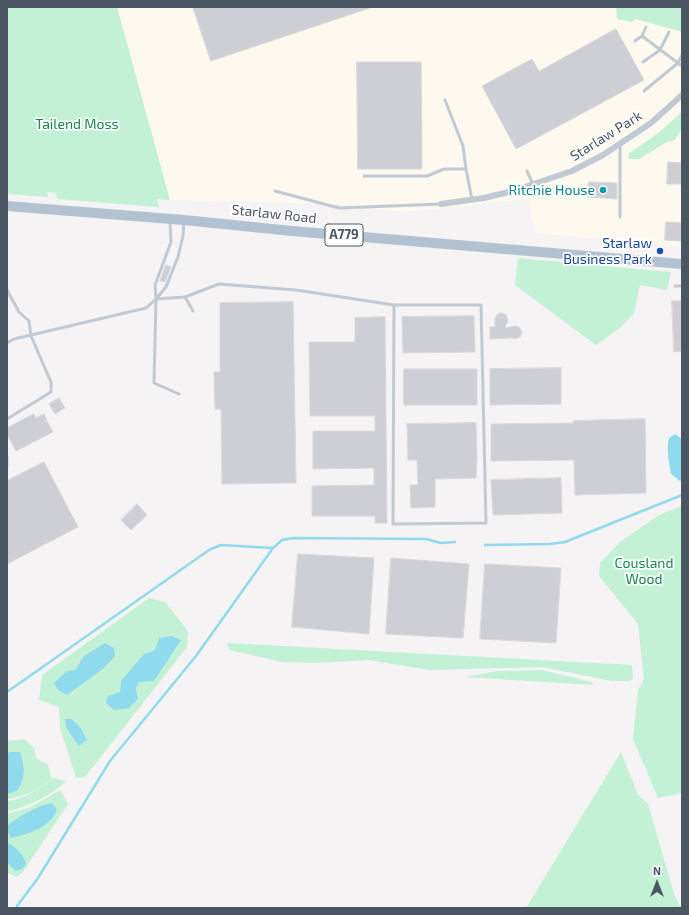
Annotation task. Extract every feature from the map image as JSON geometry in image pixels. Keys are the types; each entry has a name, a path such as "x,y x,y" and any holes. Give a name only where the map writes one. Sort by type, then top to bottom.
{"main road":[{"name":"Starlaw Road","path":"7,206 170,218 339,235 682,264"}],"street":[{"name":"Starlaw Park","path":"441,204 484,198 572,171 603,155 651,122 682,95"}],"lane":[{"path":"635,41 642,36 646,28"},
{"path":"643,62 660,50 669,32"},
{"path":"642,36 682,66"},
{"path":"644,91 678,63 682,55"},
{"path":"445,100 463,146 472,200"},
{"path":"620,143 620,217"},
{"path":"364,176 427,176 444,169 466,169"},
{"path":"527,171 533,184"},
{"path":"275,191 339,208 441,204"},
{"path":"170,218 170,242 155,285 154,383 179,394"},
{"path":"7,343 146,308 156,299 166,286 178,258 183,236 184,220"},
{"path":"156,299 185,297 219,284 296,290 394,305 481,305 486,524 393,524 394,305"},
{"path":"675,286 682,286"},
{"path":"7,290 19,312 29,321 31,336 51,382 51,392 7,419"},
{"path":"185,297 193,311"},
{"path":"7,457 7,466"}],"shaded area":[{"path":"117,7 682,7 682,247 535,233 528,199 403,212 337,204 170,200"}],"green space":[{"name":"Tailend Moss","path":"7,7 117,7 170,200 157,199 159,207 57,199 56,193 47,192 48,197 7,194"},
{"path":"616,7 682,7 682,32 636,19 631,22 617,19"},
{"path":"682,112 682,128 675,140 667,142 639,159 629,159 628,154 657,134"},
{"path":"518,258 671,272 667,290 640,285 634,313 621,327 596,345 515,285"},
{"name":"Cousland Wood","path":"682,506 682,793 658,798 633,739 638,690 644,679 638,624 599,576 600,563 620,542 659,515"},
{"path":"149,598 165,602 188,631 187,647 85,777 76,778 60,728 59,707 39,700 42,675"},
{"path":"227,643 632,665 633,679 628,681 612,681 542,667 429,670 368,660 314,663 282,662 229,650"},
{"path":"542,670 591,682 594,685 465,677 497,671"},
{"path":"24,739 34,748 36,758 48,765 52,779 31,792 19,797 7,799 7,741"},
{"path":"621,752 638,795 648,804 674,894 681,908 526,908"},
{"path":"54,778 66,781 46,796 23,807 7,812 7,801 32,793"},
{"path":"60,790 68,804 23,872 16,877 7,872 7,814 31,807"}],"water":[{"path":"675,434 682,439 682,480 680,481 671,474 668,456 669,438"},
{"path":"172,636 181,640 154,681 139,682 136,688 138,699 129,708 114,710 106,703 108,696 120,692 121,681 144,654 155,650 159,638"},
{"path":"105,643 114,648 115,656 104,668 67,695 58,690 54,683 67,671 75,670 84,656"},
{"path":"65,719 71,719 80,727 87,740 79,746 67,729"},
{"path":"20,752 24,772 22,781 17,791 7,794 7,753"},
{"path":"52,803 57,810 44,826 11,838 7,830 7,826 28,812 40,806"},
{"path":"7,843 23,856 26,864 22,869 16,871 7,863"}],"building":[{"path":"193,7 370,7 370,8 211,61"},
{"path":"616,29 644,80 516,149 482,86 532,59 539,71"},
{"path":"357,62 421,62 422,169 358,169"},
{"path":"668,162 682,163 682,184 667,184"},
{"name":"Ritchie House","path":"589,182 617,183 617,199 588,197"},
{"path":"666,222 682,223 682,241 665,240"},
{"path":"166,265 171,267 165,282 160,281"},
{"path":"672,301 682,301 682,351 674,352"},
{"path":"293,302 296,483 222,484 221,409 215,409 214,372 220,372 220,303"},
{"path":"502,313 506,315 508,320 505,328 516,326 520,328 522,333 520,337 516,339 490,339 490,327 495,327 495,318 498,314"},
{"path":"474,316 475,352 403,353 402,317"},
{"path":"385,317 387,523 375,523 375,516 312,516 312,486 374,485 374,468 313,469 313,431 375,431 375,416 310,416 309,342 355,342 355,318"},
{"path":"561,368 561,404 490,405 490,369"},
{"path":"404,369 477,369 477,405 404,405"},
{"path":"59,398 65,408 55,414 49,404"},
{"path":"34,414 36,418 44,414 47,420 44,421 47,421 53,432 16,451 7,434 7,428"},
{"path":"645,419 646,493 575,495 574,460 491,461 491,424 573,423 573,421"},
{"path":"476,423 476,478 435,479 435,507 411,508 410,485 418,485 417,460 408,460 407,424"},
{"path":"44,462 78,527 7,564 7,481"},
{"path":"561,478 562,513 493,515 491,480"},
{"path":"137,504 147,515 131,530 121,520"},
{"path":"298,554 374,558 369,634 292,627"},
{"path":"391,558 469,564 463,638 386,634"},
{"path":"485,564 561,568 556,643 480,639"}],"waterway":[{"path":"485,545 550,544 565,542 682,495"},
{"path":"7,692 209,550 221,545 273,548 282,540 294,538 426,539 441,543 455,542"},
{"path":"17,908 38,878 110,761 196,656 273,548"}],"place":[{"name":"Ritchie House","path":"603,190"},
{"name":"Starlaw Business Park","path":"660,251"}]}
